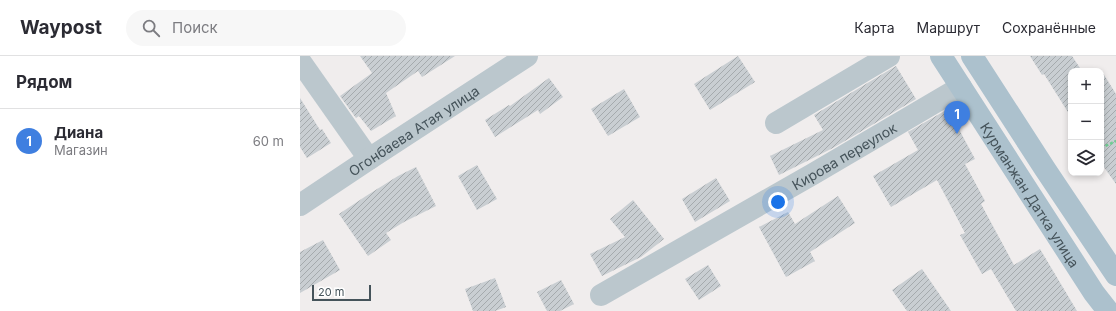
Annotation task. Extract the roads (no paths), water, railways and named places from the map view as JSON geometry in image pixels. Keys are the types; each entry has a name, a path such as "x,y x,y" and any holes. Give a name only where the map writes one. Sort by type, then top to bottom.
{"main road":[{"name":"Курманжан Датка улица","path":"941,56 1094,293 1108,311"},
{"name":"Курманжан Датка улица","path":"972,56 1116,275"}],"street":[{"name":"Огонбаева Атая улица","path":"300,206 369,159 528,56"},
{"path":"776,123 889,56"},
{"path":"300,61 369,159"},
{"name":"Кирова переулок","path":"601,295 813,174 961,87"}],"place":[{"name":"Диана","path":"957,134"}]}
